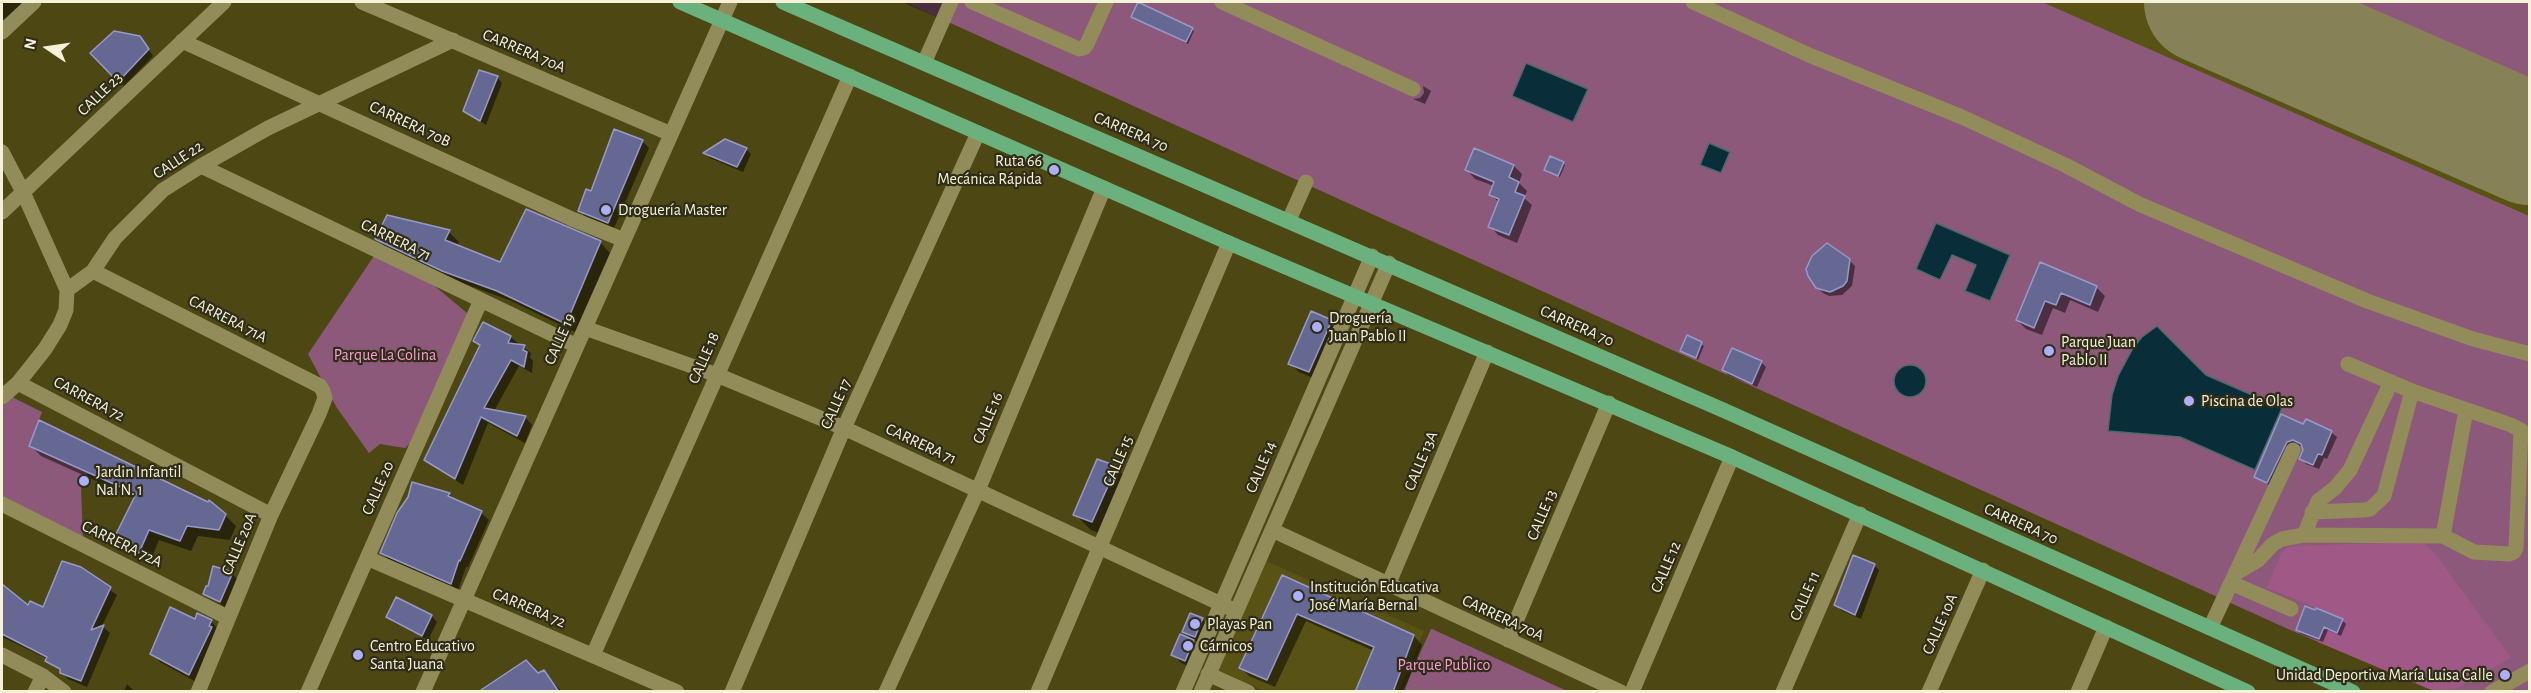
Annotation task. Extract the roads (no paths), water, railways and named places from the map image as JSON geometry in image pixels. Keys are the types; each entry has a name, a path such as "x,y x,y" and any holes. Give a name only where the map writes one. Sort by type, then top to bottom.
{"main road":[{"path":"680,2 1229,243 1609,403 1860,514 2248,692"},
{"name":"CARRERA 70","path":"783,2 1389,263 2353,692"}],"street":[{"path":"2,32 34,2"},
{"name":"CALLE 23","path":"2,212 224,2"},
{"name":"CARRERA 70A","path":"362,2 671,134"},
{"name":"CALLE 19","path":"423,692 730,2"},
{"path":"924,63 951,2"},
{"path":"972,2 1079,49 1084,48 1087,44 1106,2"},
{"path":"1222,2 1413,89"},
{"path":"1693,2 1809,55 1962,117 2065,165 2139,204 2345,292 2473,339 2529,354"},
{"name":"CALLE 22","path":"67,290 93,271 115,238 163,190 268,128 453,40"},
{"name":"CARRERA 70B","path":"182,41 572,219 624,240"},
{"name":"CALLE 18","path":"593,655 850,76"},
{"name":"CALLE 17","path":"732,692 844,428 978,133"},
{"path":"2,152 23,192 67,290 66,310 60,325 45,349 18,383 2,397"},
{"name":"CARRERA 71","path":"201,166 577,346"},
{"path":"1289,220 1306,182"},
{"name":"CALLE 16","path":"886,692 978,490 1104,188"},
{"name":"CALLE 15","path":"1038,692 1229,243"},
{"name":"CALLE 14","path":"1201,692 1229,607 1372,256"},
{"name":"CALLE 14","path":"1183,692 1272,530 1389,263"},
{"name":"CARRERA 71A","path":"93,271 320,386 325,398 319,414"},
{"name":"CALLE 20","path":"308,692 481,300"},
{"name":"CARRERA 71","path":"585,328 717,375 844,428 1229,607"},
{"name":"CALLE 13A","path":"1388,585 1487,352"},
{"path":"2234,578 2258,560 2273,544 2282,539 2304,536 2443,536 2474,552 2509,554 2516,548 2521,430 2412,391 2348,364"},
{"path":"2304,536 2318,501 2346,476 2391,382"},
{"name":"CARRERA 72","path":"18,383 271,515"},
{"path":"2312,512 2370,509 2384,496 2412,391"},
{"name":"CALLE 13","path":"1508,640 1609,403"},
{"path":"2443,536 2466,410"},
{"name":"CALLE 20A","path":"198,692 271,515 319,414"},
{"path":"2210,628 2293,450"},
{"name":"CALLE 12","path":"1632,692 1732,458"},
{"name":"CARRERA 72A","path":"2,504 227,617"},
{"name":"CALLE 11","path":"1783,692 1860,514"},
{"name":"CARRERA 70A","path":"1272,530 1621,692"},
{"name":"CARRERA 72","path":"367,558 677,692"},
{"name":"CALLE 10A","path":"1929,692 1983,570"},
{"path":"2234,578 2291,609"},
{"path":"2078,692 2106,627"},
{"path":"2,655 43,676 64,692"},
{"path":"2492,692 2529,671"},
{"path":"1208,674 1248,692"},
{"path":"35,692 43,676"}],"water":[{"path":"1526,63 1588,89 1573,122 1512,96"},
{"path":"1709,143 1730,152 1721,173 1700,165"},
{"path":"1936,223 2010,255 1990,301 1965,291 1976,265 1952,255 1940,280 1916,269"},
{"name":"Piscina de Olas","path":"2157,326 2206,375 2282,408 2255,470 2180,437 2108,431 2112,395 2118,376 2133,348 2142,337"},
{"path":"1910,365 1921,370 1926,381 1921,392 1910,397 1899,392 1894,381 1899,370"}],"place":[{"name":"Ruta 66 Mecánica Rápida","path":"1054,170"},
{"name":"Droguería Master","path":"606,210"},
{"name":"Droguería Juan Pablo II","path":"1317,327"},
{"name":"Parque Juan Pablo II","path":"2049,351"},
{"name":"Piscina de Olas","path":"2189,401"},
{"name":"Jardin Infantil Nal N. 1","path":"84,481"},
{"name":"Institución Educativa José María Bernal","path":"1298,596"},
{"name":"Playas Pan","path":"1195,624"},
{"name":"Cárnicos","path":"1188,646"},
{"name":"Centro Educativo Santa Juana","path":"358,655"},
{"name":"Unidad Deportiva María Luisa Calle","path":"2505,675"}],"park label":[{"name":"Parque La Colina","path":"385,355"},
{"name":"Parque Publico","path":"1444,665"}]}
